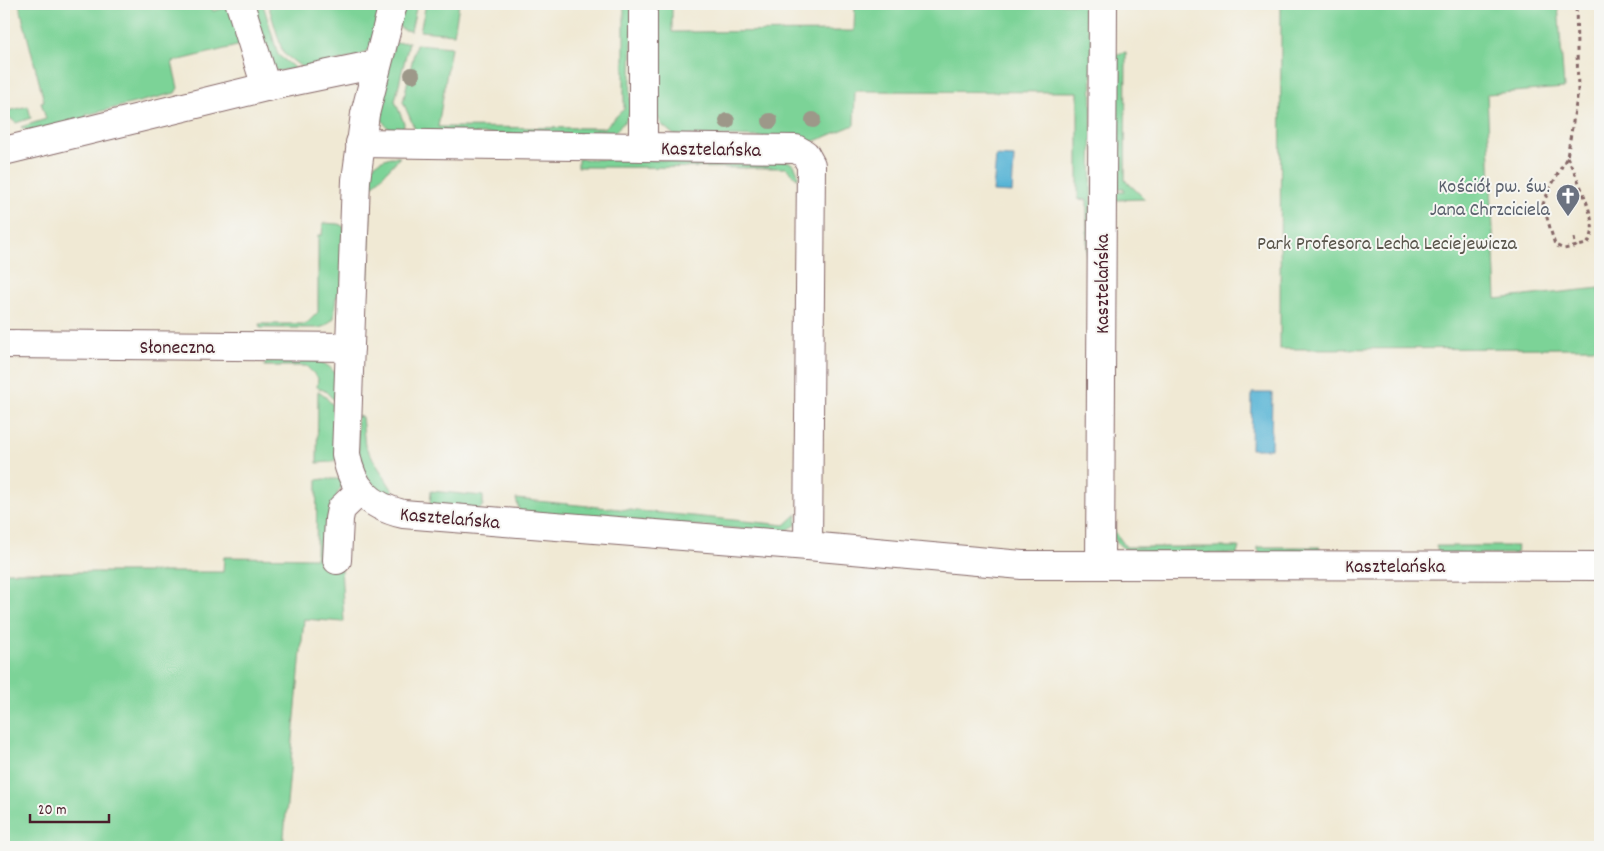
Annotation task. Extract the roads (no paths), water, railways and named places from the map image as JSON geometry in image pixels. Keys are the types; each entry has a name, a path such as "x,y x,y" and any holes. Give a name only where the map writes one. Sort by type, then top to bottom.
{"street":[{"path":"240,4 266,87"},
{"name":"Kasztelańska","path":"393,4 365,114 356,180 346,454 349,468 360,490 378,506 403,514 1022,565 1600,566"},
{"name":"Kasztelańska","path":"643,147 644,4"},
{"name":"Kasztelańska","path":"1100,565 1103,4"},
{"path":"4,151 266,87 377,64"},
{"name":"Kasztelańska","path":"360,143 796,150 805,154 811,165 808,546"},
{"name":"Słoneczna","path":"4,344 350,347"},
{"path":"337,560 341,509 360,490"}],"water":[{"path":"996,156 1014,157 1012,193 993,192"},
{"path":"1252,393 1272,393 1271,449 1251,449"}],"place":[{"name":"Kościół pw. św. Jana Chrzciciela","path":"1568,217"}],"park label":[{"name":"Park Profesora Lecha Leciejewicza","path":"1387,242"}]}
